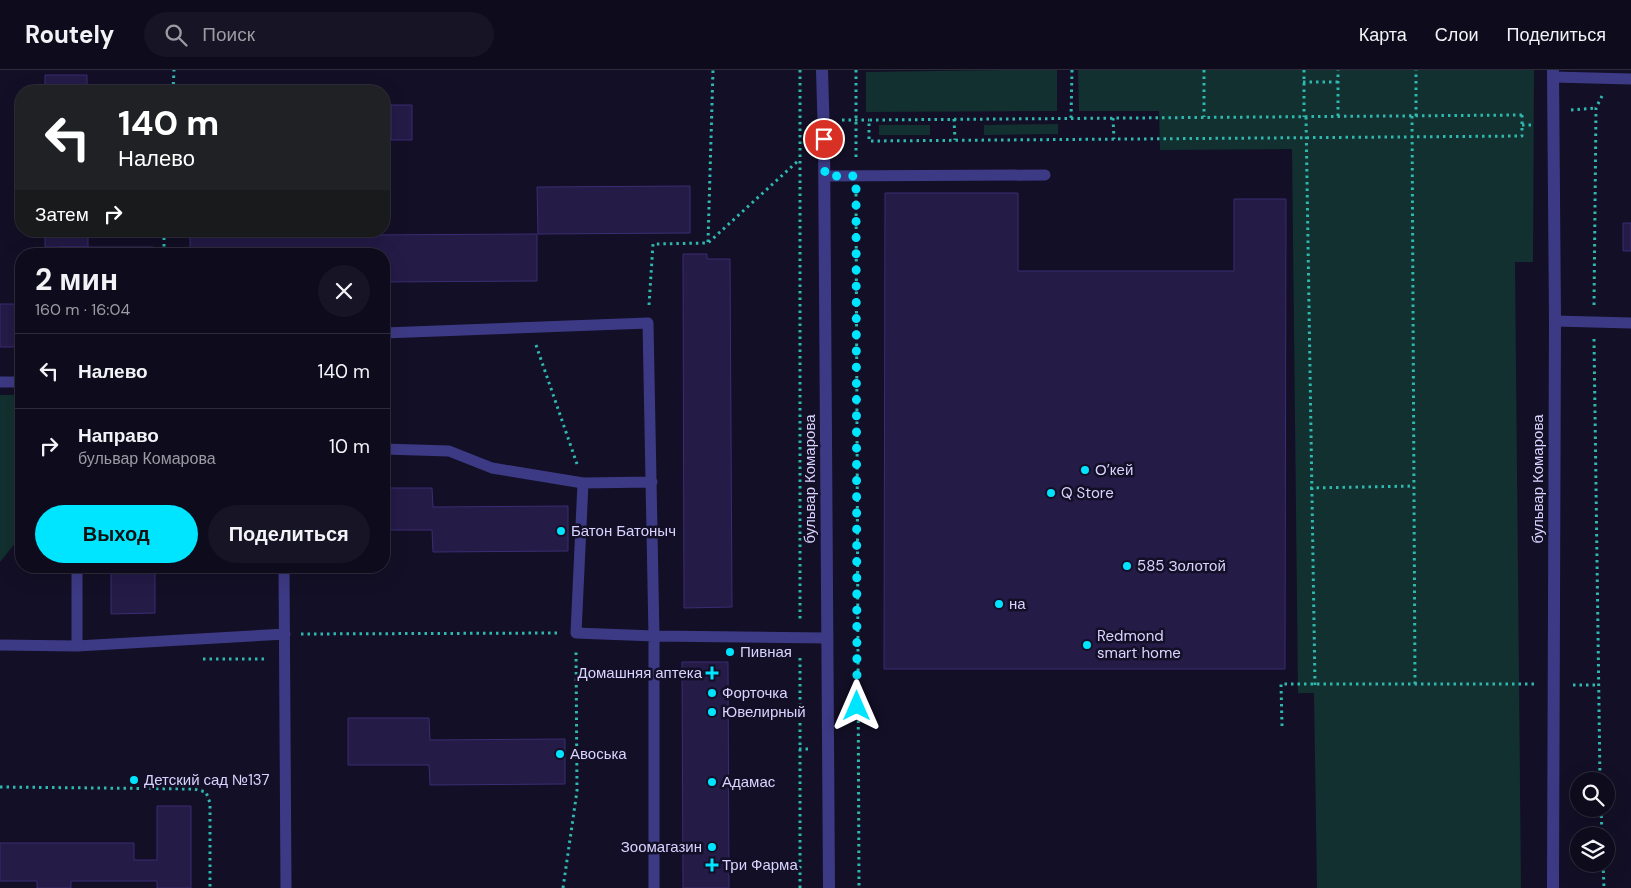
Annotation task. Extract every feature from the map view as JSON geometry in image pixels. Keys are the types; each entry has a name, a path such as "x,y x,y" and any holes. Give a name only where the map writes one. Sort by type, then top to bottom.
{"street":[{"name":"бульвар Комарова","path":"822,70 825,176 829,888"},
{"name":"бульвар Комарова","path":"1553,74 1555,321 1553,888"}],"lane":[{"path":"1553,74 1631,79"},
{"path":"825,176 1045,175"},
{"path":"1555,321 1631,323"},
{"path":"390,333 648,324 654,636 654,888"},
{"path":"0,382 15,382"},
{"path":"390,449 449,451 492,468 583,483 652,482"},
{"path":"583,483 576,633 827,638"},
{"path":"77,573 77,646"},
{"path":"284,573 286,888"},
{"path":"0,645 77,646 285,634"}],"path":[{"path":"173,85 174,70"},
{"path":"708,242 713,70"},
{"path":"800,70 800,888"},
{"path":"856,70 859,888"},
{"path":"1071,118 1072,70"},
{"path":"1204,70 1204,117"},
{"path":"1304,70 1315,686"},
{"path":"1338,70 1338,116"},
{"path":"1416,70 1412,137 1416,685"},
{"path":"1600,772 1597,685 1594,322 1596,108 1612,79"},
{"path":"1304,82 1338,82"},
{"path":"824,121 856,120 954,119 1522,115 1522,136 869,141 869,120"},
{"path":"1113,118 1114,139"},
{"path":"954,119 955,140"},
{"path":"648,324 653,244 708,242 799,159"},
{"path":"530,328 583,483"},
{"path":"1310,488 1414,486"},
{"path":"285,634 576,633 577,791 563,888"},
{"path":"1282,726 1281,684 1315,686 1597,685"},
{"path":"0,787 194,788 206,792 210,803 210,888"},
{"path":"1603,872 1604,888"}],"green space":[{"path":"1057,70 1057,111 866,112 866,72"},
{"path":"1078,70 1534,70 1533,262 1515,262 1521,888 1317,888 1314,693 1298,693 1292,149 1160,150 1159,111 1079,111"},
{"path":"1058,124 1058,134 984,135 984,125"},
{"path":"879,125 930,125 930,135 879,135"},
{"path":"0,395 15,395 15,543 0,562"}],"building":[{"path":"45,75 87,75 87,85 45,85"},
{"path":"391,105 412,105 412,140 391,140"},
{"path":"690,186 690,233 538,234 537,187"},
{"name":"О’кей","path":"885,193 1018,193 1018,271 1234,271 1234,199 1286,199 1285,669 884,669"},
{"path":"1623,223 1631,223 1631,251 1623,251"},
{"path":"537,234 537,281 390,282 390,248 190,248 190,237 390,237 390,235"},
{"path":"45,237 88,237 88,247 45,247"},
{"path":"59,247 153,247 153,248"},
{"path":"683,254 707,254 707,259 730,259 732,607 684,608"},
{"path":"0,304 15,304 15,347 0,347"},
{"path":"390,488 432,488 433,507 568,506 568,551 433,552 432,530 390,530"},
{"path":"111,573 155,573 155,613 111,614"},
{"path":"682,662 728,662 729,888 683,888"},
{"path":"348,718 429,718 430,740 565,739 565,784 430,785 429,765 348,765"},
{"path":"157,806 191,806 191,888 157,888 157,881 71,881 71,888 37,888 37,881 0,881 0,843 134,843 134,860 157,860"}],"place":[{"name":"О’кей","path":"1085,470"},
{"name":"Q Store","path":"1051,493"},
{"name":"Батон Батоныч","path":"561,531"},
{"name":"585 Золотой","path":"1127,566"},
{"name":"на","path":"999,604"},
{"name":"Redmond smart home","path":"1087,645"},
{"name":"Пивная","path":"730,652"},
{"name":"Домашняя аптека","path":"712,673"},
{"name":"Форточка","path":"712,693"},
{"name":"Ювелирный","path":"712,712"},
{"name":"Авоська","path":"560,754"},
{"name":"Детский сад №137","path":"134,780"},
{"name":"Адамас","path":"712,782"},
{"name":"Зоомагазин","path":"712,847"},
{"name":"Три Фарма","path":"712,865"}],"route":[{"path":"824,139 825,176 856,176 857,706"}]}
